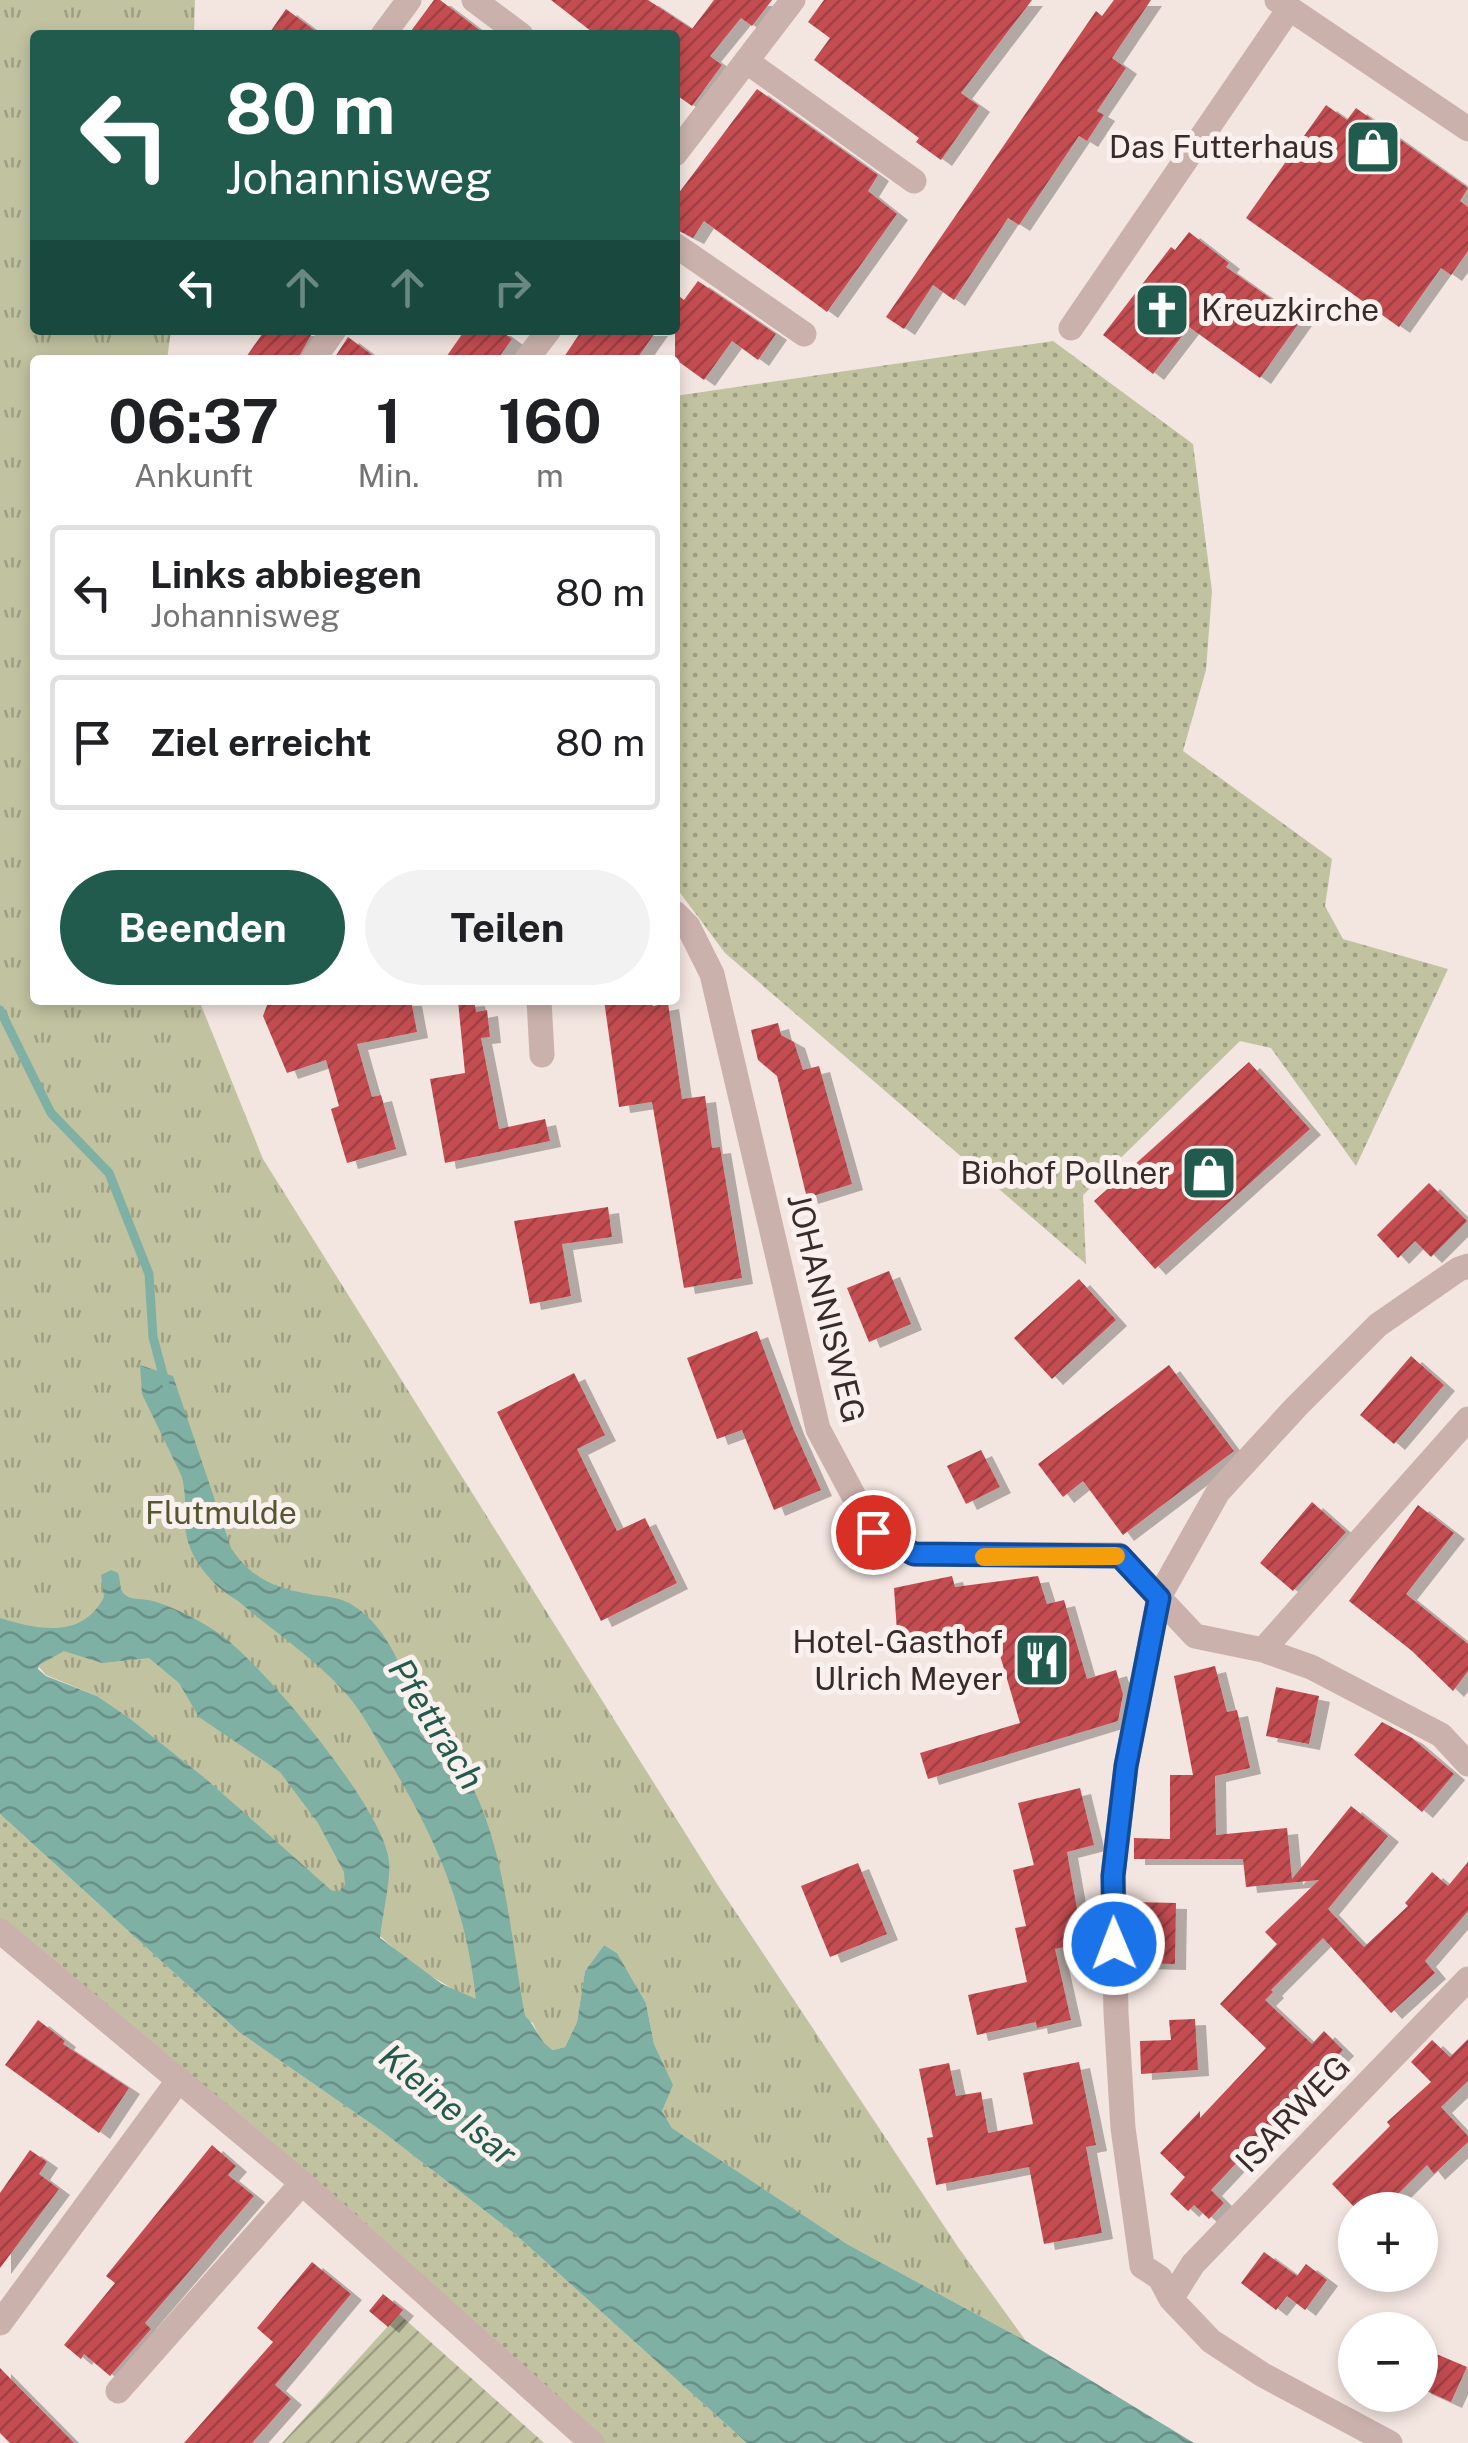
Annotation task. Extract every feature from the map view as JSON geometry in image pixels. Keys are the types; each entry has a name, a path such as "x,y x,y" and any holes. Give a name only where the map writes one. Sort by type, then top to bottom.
{"street":[{"path":"387,30 409,0"},
{"path":"474,0 514,30"},
{"path":"680,147 794,0"},
{"path":"1071,328 1283,5 1468,129"},
{"path":"746,62 914,181"},
{"path":"680,248 804,334"},
{"path":"530,355 545,335"},
{"name":"JOHANNISWEG","path":"680,918 688,926 717,992 818,1429 873,1532 914,1554 1120,1556 1195,1636 1263,1650 1311,1666 1440,1734 1468,1764"},
{"path":"540,1005 542,1056"},
{"path":"1390,2443 1211,2341 1171,2299 1160,2278 1142,2266 1124,2128 1113,1895 1126,1766 1159,1598 1218,1492 1296,1406 1378,1326 1468,1266"},
{"path":"1263,1650 1468,1419"},
{"path":"0,1931 302,2183 592,2443"},
{"name":"ISARWEG","path":"1171,2299 1193,2264 1468,1979"},
{"path":"0,2323 178,2082"},
{"path":"118,2391 302,2183"}],"green space":[{"name":"Flutmulde","path":"0,0 195,0 194,30 30,30 30,335 170,335 168,355 30,355 30,1005 201,1005 263,1159 719,1887 958,2247 1026,2341 847,2244 672,2128 662,2111 672,2085 654,2044 646,2003 617,1953 604,1945 585,1971 577,2022 565,2047 553,2050 542,2043 533,2023 463,1995 411,1964 205,1778 128,1717 97,1696 46,1675 0,1622"},
{"path":"1053,341 1193,444 1212,591 1206,670 1183,751 1332,859 1325,906 1343,939 1448,969 1356,1166 1271,1048 1240,1041 1083,1195 1086,1264 725,953 680,893 680,395"},
{"path":"0,1814 239,2032 383,2132 516,2235 747,2443 594,2443 0,1931"},
{"path":"399,2314 542,2441 544,2443 282,2443"}],"water":[{"name":"Kleine Isar","path":"140,1365 173,1376 231,1548 239,1559 277,1586 347,1602 385,1638 424,1721 466,1776 483,1812 506,1898 525,2016 544,2042 553,2050 565,2047 577,2022 585,1971 604,1945 617,1953 646,2003 654,2044 673,2085 662,2111 672,2128 847,2244 1026,2341 1194,2443 747,2443 516,2235 383,2132 239,2032 0,1814 0,1618 44,1628 84,1620 104,1597 101,1575 111,1570 118,1573 121,1590 127,1596 170,1607 221,1635 292,1707 345,1775 382,1838 389,1869 380,1938 442,1984 476,1999 457,1904 407,1791 360,1712 337,1684 202,1569 187,1537 182,1477 142,1394","holes":["64,1651 102,1663 149,1658 179,1683 199,1717 280,1772 318,1823 344,1872 345,1885 338,1892 331,1890 205,1778 128,1717 97,1696 46,1676 38,1669"]}],"building":[{"path":"434,0 440,0 479,30 412,30"},
{"path":"551,0 648,0 692,29 714,0 772,0 752,26 741,18 710,56 722,65 692,106 680,98 680,30 590,30"},
{"path":"824,0 1032,0 961,93 979,106 941,160 916,142 919,138 814,60 830,38 808,22"},
{"path":"1114,0 1151,0 1112,58 1126,68 1097,111 1104,115 1087,141 1079,136 1019,225 1008,218 954,300 933,285 904,329 886,317 1096,11 1102,16"},
{"path":"286,9 314,30 271,30"},
{"path":"757,89 878,175 868,191 897,214 827,312 704,221 693,238 680,232 680,191"},
{"path":"1326,105 1347,120 1356,108 1468,188 1460,201 1468,207 1468,251 1451,275 1441,268 1399,327 1246,218"},
{"path":"1189,232 1229,263 1226,267 1301,320 1260,378 1189,327 1153,374 1103,335 1171,247 1175,250"},
{"path":"698,281 776,334 758,360 732,341 704,380 680,363 680,355 675,355 675,335 680,335 680,297 684,300"},
{"path":"262,335 311,335 300,355 248,355"},
{"path":"462,335 507,335 512,339 501,355 448,355"},
{"path":"579,335 654,335 640,355 565,355"},
{"path":"348,337 372,355 336,355"},
{"path":"267,1005 412,1005 417,1032 357,1044 372,1097 381,1095 396,1149 347,1163 331,1109 339,1106 326,1060 287,1073 263,1016"},
{"path":"458,1005 475,1005 476,1012 487,1010 490,1037 481,1038 499,1129 545,1119 550,1141 445,1163 430,1079 465,1073"},
{"path":"605,1005 668,1005 682,1099 705,1096 712,1148 720,1147 742,1278 684,1288 652,1102 619,1107"},
{"path":"778,1023 781,1035 794,1042 803,1070 819,1066 852,1184 807,1198 777,1076 758,1060 751,1030"},
{"path":"1249,1062 1310,1129 1155,1269 1094,1201"},
{"path":"1429,1183 1467,1221 1431,1257 1415,1241 1398,1258 1377,1235"},
{"path":"608,1207 612,1237 562,1244 571,1296 530,1304 514,1221"},
{"path":"889,1271 911,1324 869,1342 847,1288"},
{"path":"1079,1279 1116,1320 1052,1379 1014,1338"},
{"path":"757,1331 821,1490 774,1510 742,1430 717,1439 687,1358"},
{"path":"1411,1356 1444,1385 1394,1444 1360,1415"},
{"path":"1169,1365 1234,1451 1123,1535 1083,1481 1063,1497 1038,1464"},
{"path":"574,1373 605,1435 577,1449 617,1531 645,1518 677,1583 601,1621 497,1412"},
{"path":"981,1450 1000,1487 966,1504 947,1466"},
{"path":"1312,1502 1346,1532 1293,1591 1260,1563"},
{"path":"1418,1505 1454,1533 1406,1594 1468,1644 1468,1671 1453,1691 1412,1651 1349,1601"},
{"path":"952,1576 955,1587 1038,1576 1047,1604 1064,1600 1087,1679 1116,1670 1123,1694 1118,1721 928,1779 920,1753 1020,1723 994,1635 898,1646 894,1588"},
{"path":"1215,1666 1227,1712 1237,1710 1250,1768 1215,1776 1216,1835 1287,1828 1292,1879 1351,1806 1388,1836 1328,1909 1364,1947 1408,1906 1405,1903 1432,1872 1448,1886 1468,1862 1468,1911 1425,1961 1435,1973 1391,2013 1323,1938 1271,1990 1265,2000 1312,2044 1324,2031 1343,2050 1211,2190 1224,2203 1209,2219 1194,2205 1188,2211 1170,2194 1185,2177 1160,2153 1200,2111 1200,2118 1266,2048 1220,2004 1277,1944 1265,1932 1319,1880 1246,1887 1243,1859 1134,1859 1134,1838 1170,1839 1170,1775 1193,1775 1174,1676"},
{"path":"1276,1687 1319,1696 1309,1744 1266,1736"},
{"path":"1382,1722 1412,1738 1454,1774 1422,1812 1354,1755"},
{"path":"1080,1788 1094,1845 1067,1852 1083,1943 1055,1949 1071,2020 1037,2028 1036,2022 977,2035 968,1995 1027,1982 1015,1928 1026,1926 1013,1870 1034,1865 1018,1803"},
{"path":"858,1863 887,1934 830,1957 801,1886"},
{"path":"1133,1902 1176,1903 1175,1964 1131,1963"},
{"path":"1195,2019 1198,2070 1141,2074 1140,2041 1171,2040 1169,2020"},
{"path":"38,2020 65,2041 63,2044 129,2088 99,2133 5,2065"},
{"path":"1468,2039 1468,2081 1441,2107 1468,2136 1468,2142 1434,2174 1427,2165 1400,2192 1340,2192 1332,2184 1390,2126 1387,2122 1431,2082 1411,2062 1432,2040 1450,2057"},
{"path":"1079,2062 1096,2145 1086,2147 1102,2233 1044,2244 1029,2167 936,2185 927,2138 933,2137 919,2069 949,2063 956,2096 981,2092 988,2133 1033,2124 1023,2073"},
{"path":"212,2145 236,2166 228,2175 254,2196 145,2323 151,2329 110,2376 84,2354 81,2359 64,2345 115,2283 106,2276"},
{"path":"30,2150 47,2162 39,2174 59,2189 0,2268 0,2193"},
{"path":"1264,2252 1297,2276 1306,2264 1327,2280 1305,2310 1287,2296 1276,2310 1241,2283"},
{"path":"312,2262 351,2294 275,2385 291,2399 252,2443 184,2443 273,2342 257,2328"},
{"path":"383,2294 403,2310 388,2327 369,2311"},
{"path":"1438,2355 1467,2367 1451,2402 1438,2396"},
{"path":"0,2368 74,2443 10,2443 0,2433"}],"waterway":[{"name":"Pfettrach","path":"0,1010 51,1113 109,1173 149,1274 153,1337 165,1382"}],"slow traffic":[{"path":"984,1557 1116,1556"}],"place":[{"name":"Das Futterhaus","path":"1373,147"},
{"name":"Kreuzkirche","path":"1162,310"},
{"name":"Biohof Pollner","path":"1209,1173"},
{"name":"Hotel-Gasthof Ulrich Meyer","path":"1042,1660"}],"route":[{"path":"873,1532 914,1554 1120,1556 1159,1598 1126,1766 1113,1876 1114,1944"}]}
